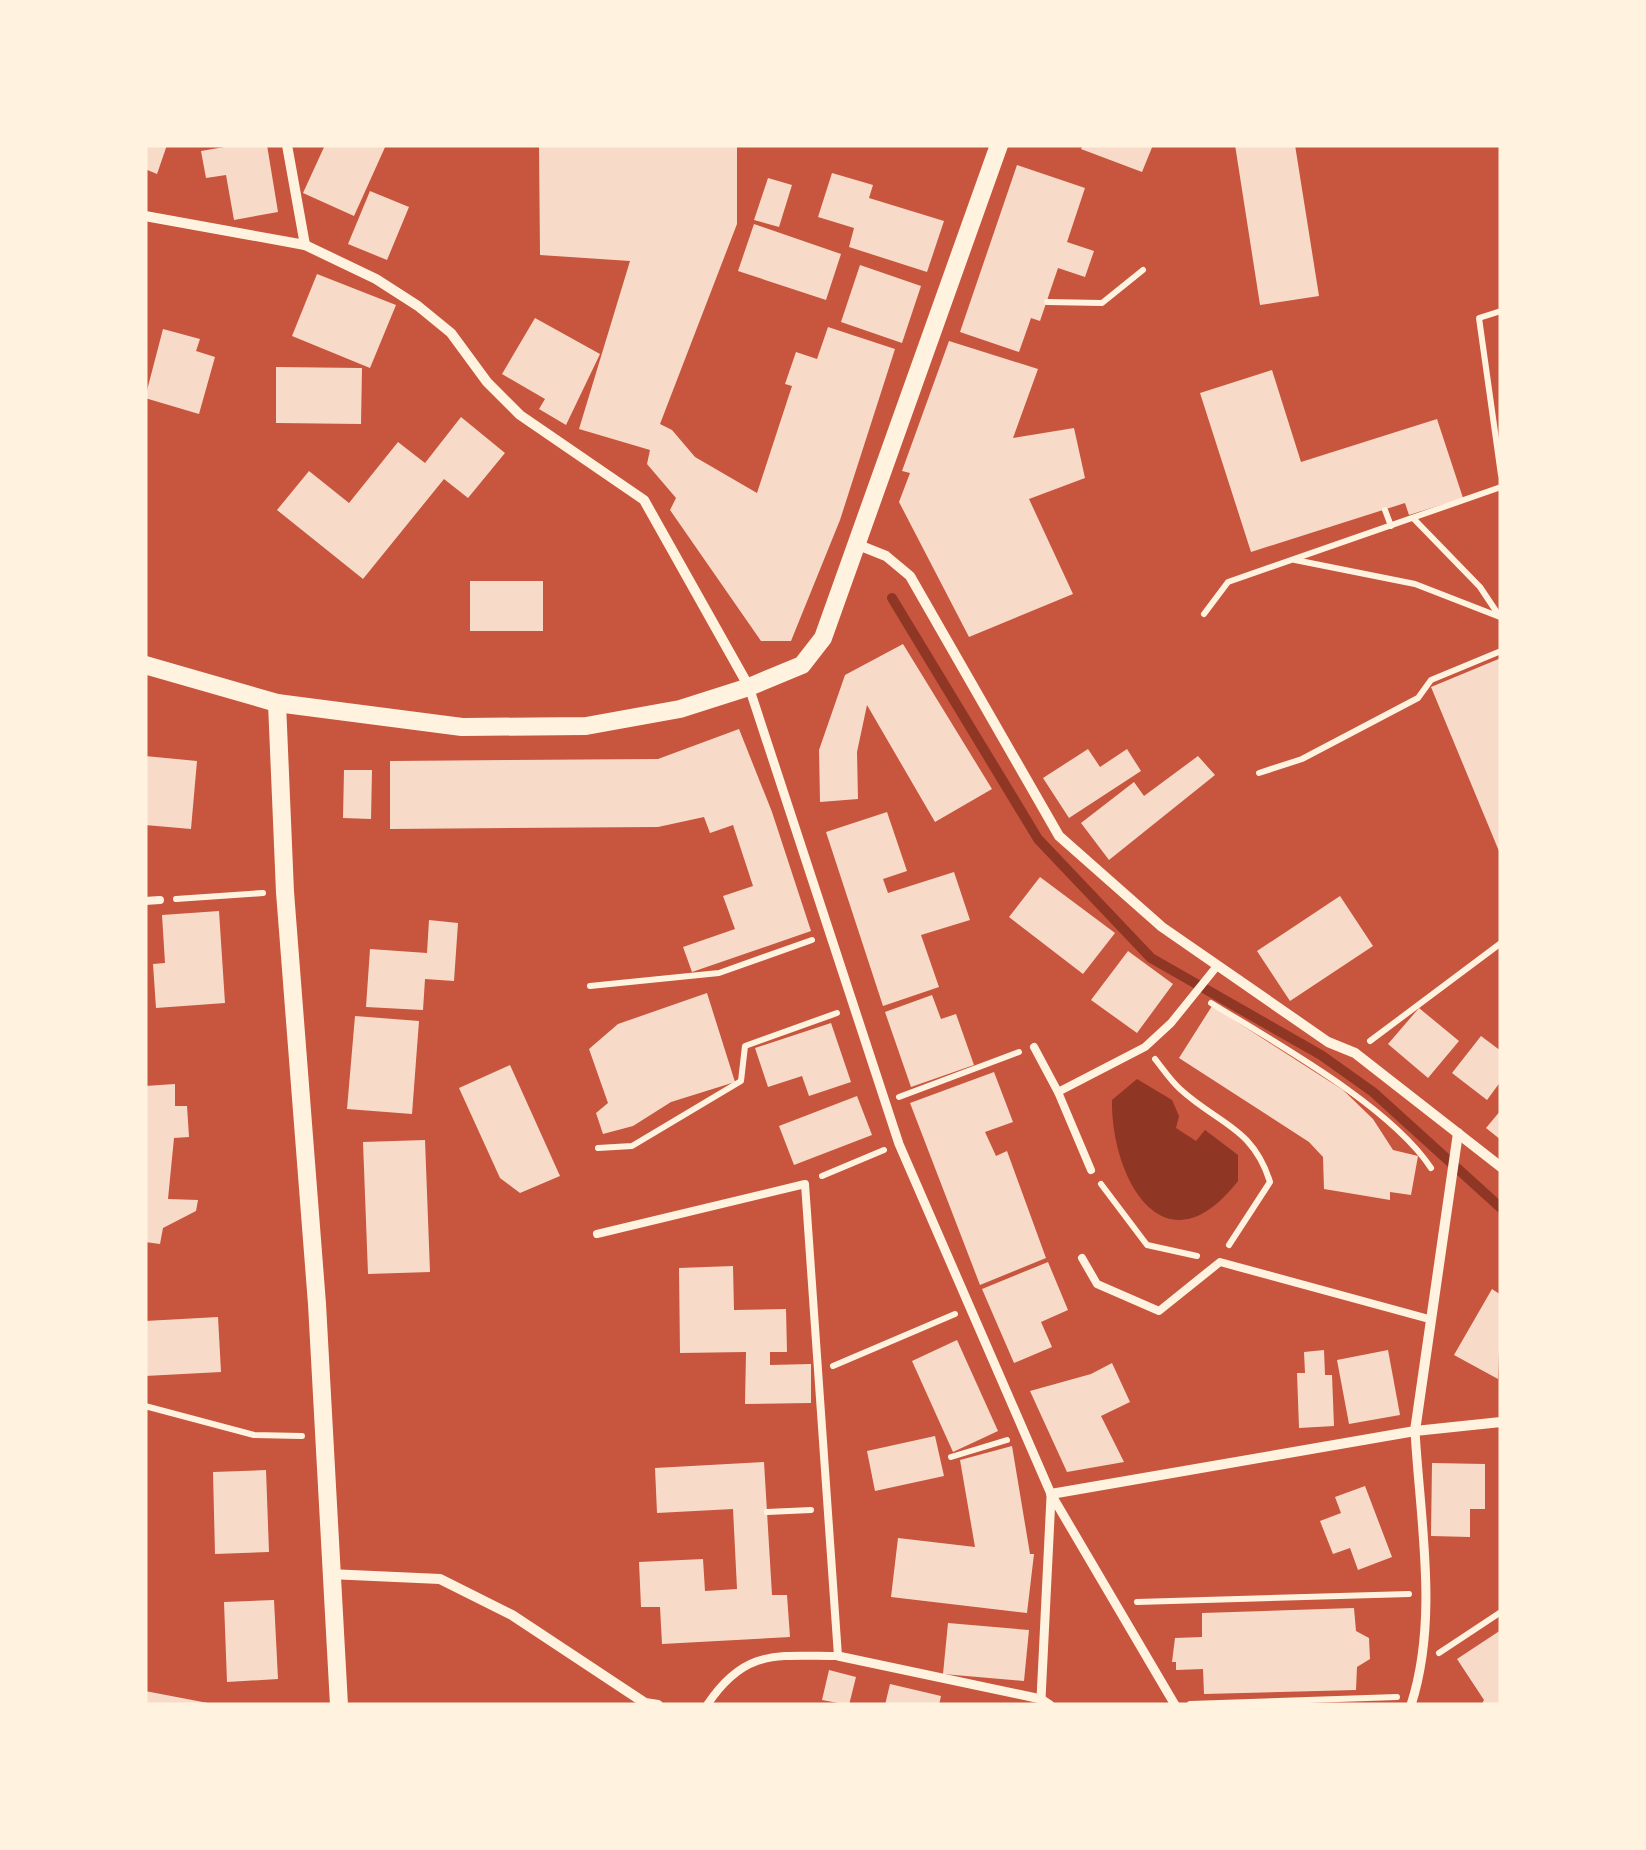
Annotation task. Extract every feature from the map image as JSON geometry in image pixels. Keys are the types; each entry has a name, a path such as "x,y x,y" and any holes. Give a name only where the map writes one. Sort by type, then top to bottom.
{"street":[{"path":"287,145 305,245"},
{"path":"145,665 276,703 462,727 586,726 680,708 749,687 802,665 822,638 998,145"},
{"path":"145,216 305,245 376,278 450,332 487,382 520,415 644,500 749,687 899,1144 1023,1435 1051,1494 1175,1704"},
{"path":"856,544 886,556 910,576 1059,836 1162,927 1328,1042 1355,1053 1501,1167"},
{"path":"276,703 284,892 338,1705"},
{"path":"1412,1701 1422,1664 1425,1593 1415,1431 1458,1133"},
{"path":"1051,1494 1415,1431 1501,1422"},
{"path":"838,1656 1046,1702 1051,1494"},
{"path":"328,1574 440,1580 512,1615 645,1704 658,1705"}],"lane":[{"path":"145,901 160,900"},
{"path":"1058,1092 1145,1046 1217,966"},
{"path":"1034,1046 1091,1170"},
{"path":"597,1234 805,1184 838,1656 760,1656 726,1677 707,1705"},
{"path":"1082,1258 1096,1284 1159,1311 1220,1262 1429,1320"}],"path":[{"path":"1046,302 1102,302 1143,270"},
{"path":"1501,312 1478,318 1501,474"},
{"path":"1204,614 1228,582 1501,487"},
{"path":"1385,510 1391,526"},
{"path":"1414,518 1480,586 1500,618"},
{"path":"1294,559 1415,584 1500,618"},
{"path":"1259,773 1302,760 1418,698 1431,680 1501,651"},
{"path":"160,900 284,892"},
{"path":"590,986 719,973 827,934"},
{"path":"1355,1053 1501,943"},
{"path":"1194,994 1344,1088 1422,1153 1430,1167 1451,1186"},
{"path":"598,1148 632,1146 741,1082 744,1046 853,1008"},
{"path":"886,1102 1034,1046"},
{"path":"1091,1170 1147,1244 1220,1262 1270,1182 1262,1159 1241,1131 1180,1090 1145,1046"},
{"path":"805,1184 899,1144"},
{"path":"818,1373 970,1307"},
{"path":"145,1406 254,1435 323,1435"},
{"path":"951,1458 1023,1435"},
{"path":"767,1512 828,1509"},
{"path":"1116,1603 1425,1593"},
{"path":"1422,1664 1501,1612"},
{"path":"1175,1704 1412,1701"}],"shaded area":[{"path":"1137,1079 1172,1100 1179,1116 1176,1128 1196,1141 1205,1130 1238,1155 1238,1181 1212,1208 1187,1219 1166,1218 1147,1205 1132,1185 1114,1130 1112,1100"}],"building":[{"path":"145,145 167,145 157,174 145,169"},
{"path":"267,145 278,212 234,220 226,175 206,178 201,151"},
{"path":"325,145 386,145 354,216 303,193"},
{"path":"539,145 737,145 737,224 660,424 672,430 695,457 757,493 792,386 785,384 796,352 817,359 828,327 895,349 840,520 791,641 761,641 670,510 676,498 647,464 650,450 579,429 630,261 540,255"},
{"path":"1083,145 1153,145 1142,172 1081,149"},
{"path":"1235,145 1295,145 1319,296 1260,305"},
{"path":"1017,165 1085,188 1067,242 1094,251 1085,277 1058,268 1040,321 1031,318 1019,352 960,332"},
{"path":"832,173 873,185 869,198 944,221 927,272 849,247 854,228 818,217"},
{"path":"768,178 792,185 779,227 754,220"},
{"path":"370,191 409,207 387,260 348,244"},
{"path":"754,224 841,254 826,300 738,271"},
{"path":"860,265 921,286 902,343 841,322"},
{"path":"317,274 396,305 370,368 292,336"},
{"path":"535,318 600,354 566,425 539,409 545,399 502,374"},
{"path":"163,329 200,339 196,351 215,357 199,414 145,398"},
{"path":"949,341 1038,369 1013,438 1074,428 1085,478 1029,499 1073,594 969,637 899,502 910,473 902,471"},
{"path":"276,367 362,368 361,424 276,423"},
{"path":"1272,370 1301,462 1437,419 1463,498 1409,515 1405,503 1251,552 1200,393"},
{"path":"461,417 505,453 468,498 444,479 363,579 277,510 309,471 349,503 398,442 425,463"},
{"path":"470,581 543,581 543,631 470,631"},
{"path":"903,644 992,789 935,822 867,705 857,752 858,799 820,802 819,750 845,675"},
{"path":"1501,658 1501,856 1431,687"},
{"path":"739,729 772,812 811,931 692,972 683,947 735,929 723,896 753,886 733,825 710,833 704,817 658,827 390,829 390,761 658,759"},
{"path":"1088,749 1100,767 1127,749 1141,771 1069,818 1043,778"},
{"path":"145,756 197,761 191,829 145,825"},
{"path":"1198,756 1215,775 1109,860 1081,823 1134,782 1144,796"},
{"path":"344,770 372,770 371,819 343,818"},
{"path":"887,812 907,871 883,879 888,893 954,872 970,920 921,935 939,987 883,1006 826,832"},
{"path":"1040,877 1115,933 1083,974 1009,917"},
{"path":"1340,896 1373,946 1290,1001 1257,951"},
{"path":"219,911 225,1003 156,1008 153,964 165,963 162,915"},
{"path":"429,920 458,923 454,981 425,979 423,1010 366,1007 370,949 427,953"},
{"path":"1128,951 1173,984 1137,1033 1091,1000"},
{"path":"707,993 735,1082 671,1102 633,1126 603,1134 596,1113 608,1103 589,1049 618,1024"},
{"path":"932,995 941,1019 956,1014 974,1065 911,1087 885,1012"},
{"path":"1212,1006 1343,1090 1373,1119 1393,1150 1418,1156 1411,1195 1390,1192 1390,1200 1324,1189 1323,1157 1309,1142 1179,1058"},
{"path":"1419,1008 1459,1041 1428,1078 1388,1044"},
{"path":"355,1016 419,1021 412,1114 347,1109"},
{"path":"831,1023 851,1082 809,1096 802,1076 768,1087 755,1048"},
{"path":"1481,1036 1501,1051 1501,1081 1487,1100 1452,1073"},
{"path":"510,1065 560,1176 520,1193 500,1178 459,1088"},
{"path":"994,1072 1013,1122 985,1132 996,1156 1007,1151 1046,1258 980,1285 910,1103"},
{"path":"175,1084 175,1106 187,1106 189,1137 174,1138 168,1199 198,1200 196,1211 163,1228 160,1244 145,1242 145,1086"},
{"path":"857,1096 872,1135 794,1165 779,1126"},
{"path":"1501,1110 1501,1140 1486,1128"},
{"path":"425,1140 430,1272 368,1274 363,1142"},
{"path":"1048,1262 1068,1310 1041,1322 1052,1347 1014,1363 982,1289"},
{"path":"733,1266 734,1310 786,1309 787,1352 770,1352 770,1365 811,1364 811,1403 745,1404 746,1352 680,1353 679,1268"},
{"path":"1492,1289 1501,1295 1498,1379 1454,1355"},
{"path":"218,1317 221,1372 145,1376 145,1321"},
{"path":"957,1340 998,1431 953,1452 912,1361"},
{"path":"1324,1350 1325,1375 1332,1375 1334,1426 1299,1428 1297,1373 1305,1373 1304,1352"},
{"path":"1388,1350 1400,1415 1349,1424 1337,1360"},
{"path":"1112,1363 1130,1402 1101,1416 1124,1462 1067,1472 1030,1391 1091,1374"},
{"path":"935,1436 944,1476 875,1491 867,1451"},
{"path":"1012,1446 1030,1554 1034,1554 1027,1613 891,1597 898,1538 975,1547 960,1460"},
{"path":"764,1462 772,1595 787,1595 790,1637 662,1644 660,1607 641,1607 639,1562 703,1559 705,1591 737,1589 733,1509 657,1513 655,1468"},
{"path":"1432,1463 1485,1464 1485,1509 1470,1509 1470,1537 1431,1536"},
{"path":"266,1470 269,1552 215,1554 213,1472"},
{"path":"1365,1486 1392,1557 1358,1570 1350,1548 1333,1554 1320,1521 1341,1513 1335,1497"},
{"path":"274,1600 278,1679 227,1682 224,1602"},
{"path":"1354,1608 1356,1631 1369,1638 1370,1659 1357,1667 1356,1690 1204,1694 1203,1669 1176,1670 1176,1662 1172,1662 1175,1638 1202,1637 1202,1613"},
{"path":"948,1623 1029,1630 1024,1681 943,1674"},
{"path":"1501,1630 1501,1705 1481,1705 1484,1700 1457,1659"},
{"path":"829,1670 856,1677 849,1705 822,1700"},
{"path":"890,1684 941,1696 939,1705 885,1705"},
{"path":"145,1691 208,1703 208,1705 145,1705"}],"waterway":[{"path":"892,598 1038,839 1151,958 1321,1055 1373,1092 1501,1208"}]}
